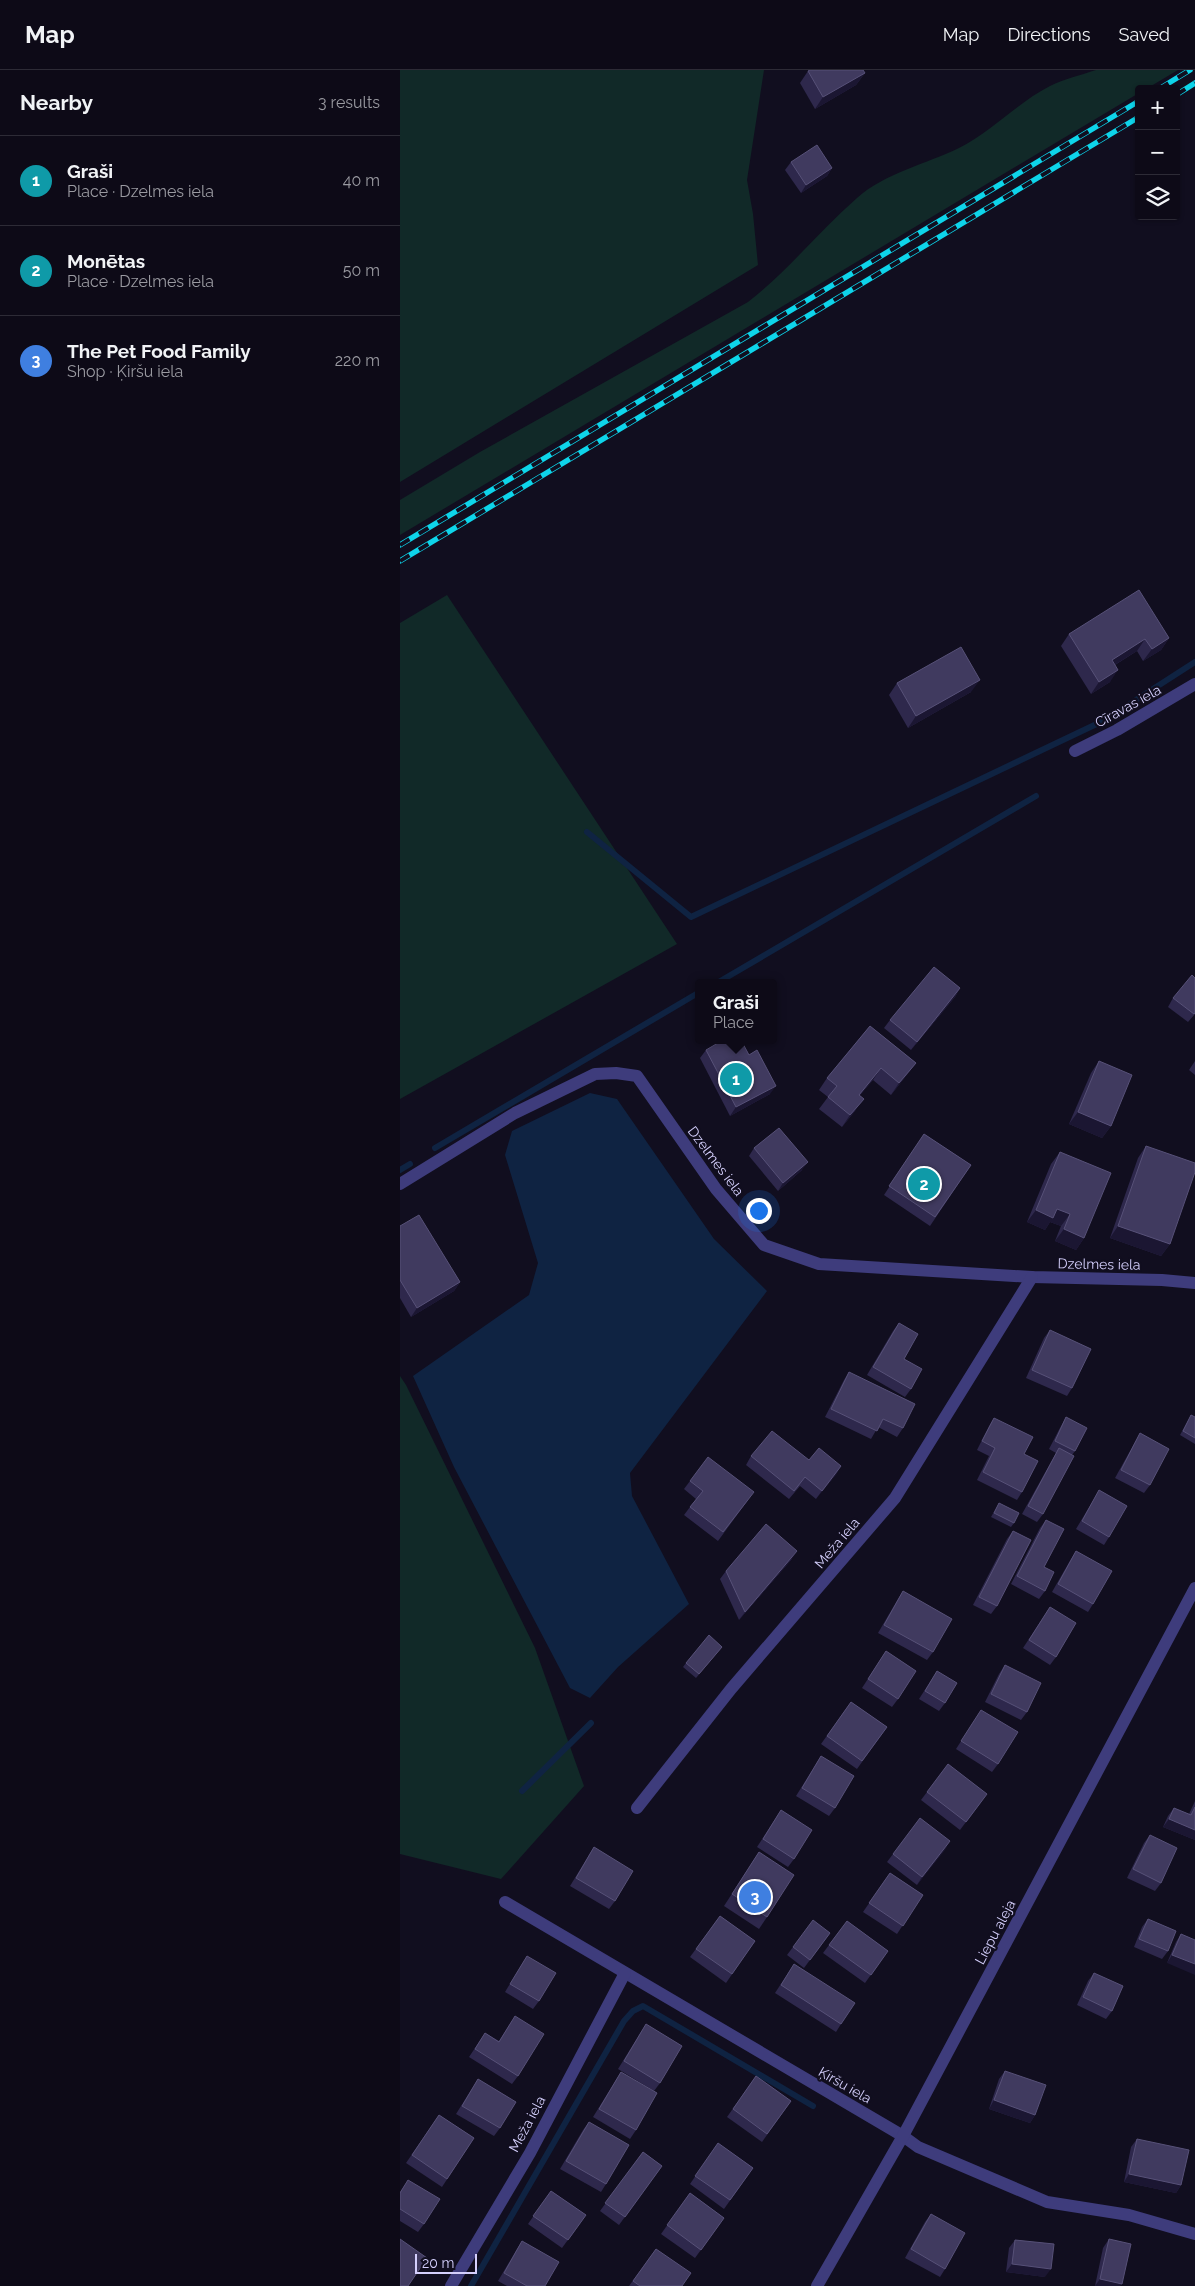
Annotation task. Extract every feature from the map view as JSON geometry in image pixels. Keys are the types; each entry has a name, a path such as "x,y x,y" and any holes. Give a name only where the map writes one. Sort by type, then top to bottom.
{"street":[{"name":"Cīravas iela","path":"1075,751 1117,730 1195,684"},
{"name":"Dzelmes iela","path":"400,1184 515,1113 594,1074 616,1073 637,1076 716,1190 764,1245 819,1264 1032,1277 1162,1280 1195,1283"},
{"name":"Meža iela","path":"637,1808 732,1689 895,1498 1032,1277"},
{"name":"Liepu aleja","path":"817,2286 903,2136 1195,1588"},
{"name":"Ķiršu iela","path":"505,1902 903,2136 918,2147 1047,2202 1129,2215 1195,2234"},
{"name":"Meža iela","path":"451,2286 530,2152 625,1973"}],"green space":[{"path":"400,70 764,70 747,180 753,214 758,265 400,482"},
{"path":"1096,70 1178,70 1153,85 1135,85 1135,95 400,535 400,500 480,452 748,302 777,277 843,211 868,189 893,175 959,148 982,134 1026,100 1050,86"},
{"path":"447,595 677,944 400,1099 400,623"},
{"path":"400,1376 535,1648 584,1786 501,1879 400,1854"}],"water":[{"path":"590,1093 617,1099 714,1239 767,1291 630,1473 632,1496 689,1604 618,1667 590,1698 570,1688 454,1467 413,1376 529,1295 538,1263 505,1155 512,1131"}],"building":[{"path":"863,70 865,73 823,97 808,71"},
{"path":"817,145 832,168 806,185 791,162"},
{"path":"1139,590 1169,638 1152,649 1145,639 1112,660 1118,670 1099,682 1069,634"},
{"path":"961,647 980,680 916,716 897,683"},
{"path":"934,967 960,988 917,1042 890,1020"},
{"path":"1192,975 1195,978 1194,1014 1173,998"},
{"path":"870,1026 916,1063 899,1083 881,1068 859,1095 864,1099 850,1115 828,1097 837,1086 827,1078"},
{"path":"716,1044 743,1044 749,1055 757,1050 776,1086 736,1107 706,1050"},
{"path":"1099,1061 1132,1075 1111,1126 1078,1112"},
{"path":"779,1128 808,1162 783,1183 754,1148"},
{"path":"924,1134 971,1165 935,1217 889,1186"},
{"path":"1146,1146 1195,1163 1195,1172 1170,1244 1118,1226"},
{"path":"1060,1152 1111,1173 1084,1238 1064,1229 1070,1214 1057,1209 1053,1218 1036,1210"},
{"path":"419,1215 460,1282 417,1308 400,1280 400,1226"},
{"path":"899,1323 918,1334 904,1359 922,1369 911,1389 873,1367"},
{"path":"1050,1330 1091,1349 1072,1388 1032,1370"},
{"path":"849,1372 915,1404 903,1428 883,1419 877,1431 831,1409"},
{"path":"1191,1415 1195,1417 1195,1438 1183,1431"},
{"path":"1066,1417 1087,1428 1075,1451 1055,1441"},
{"path":"994,1418 1033,1437 1024,1454 1038,1461 1022,1492 983,1472 995,1448 982,1441"},
{"path":"772,1431 809,1460 819,1448 841,1466 822,1491 805,1477 794,1491 751,1456"},
{"path":"1140,1433 1169,1449 1150,1485 1121,1470"},
{"path":"1059,1448 1074,1456 1043,1514 1028,1506"},
{"path":"708,1457 754,1492 723,1532 690,1507 703,1491 690,1481"},
{"path":"1099,1490 1127,1506 1109,1537 1082,1521"},
{"path":"999,1503 1019,1513 1014,1523 994,1513"},
{"path":"1046,1520 1064,1529 1044,1567 1054,1572 1045,1591 1017,1576"},
{"path":"766,1524 797,1551 745,1612 726,1571"},
{"path":"1013,1531 1031,1540 997,1606 979,1597"},
{"path":"1076,1551 1112,1571 1093,1604 1058,1584"},
{"path":"903,1591 952,1619 933,1652 884,1625"},
{"path":"1050,1607 1076,1623 1056,1657 1029,1640"},
{"path":"709,1635 722,1647 699,1674 686,1663"},
{"path":"886,1651 916,1671 898,1699 868,1679"},
{"path":"1005,1665 1041,1683 1027,1712 991,1694"},
{"path":"937,1671 957,1683 945,1703 925,1691"},
{"path":"851,1702 887,1727 862,1761 827,1736"},
{"path":"981,1710 1018,1732 998,1764 961,1741"},
{"path":"821,1756 854,1776 835,1808 802,1788"},
{"path":"948,1764 987,1794 966,1822 927,1792"},
{"path":"1195,1807 1195,1830 1169,1819 1174,1808 1191,1815"},
{"path":"781,1810 812,1830 794,1859 763,1839"},
{"path":"920,1818 950,1841 922,1877 893,1854"},
{"path":"1150,1835 1177,1848 1161,1883 1133,1869"},
{"path":"594,1847 633,1871 615,1901 576,1878"},
{"path":"759,1852 794,1875 767,1917 732,1894"},
{"path":"890,1873 923,1895 903,1926 869,1903"},
{"path":"720,1916 755,1941 732,1974 696,1949"},
{"path":"1148,1919 1176,1931 1168,1951 1139,1939"},
{"path":"813,1920 830,1933 810,1960 793,1947"},
{"path":"847,1921 888,1951 871,1975 829,1945"},
{"path":"1181,1934 1195,1940 1195,1964 1172,1955"},
{"path":"527,1956 556,1973 539,2001 510,1984"},
{"path":"794,1964 855,2003 841,2024 781,1985"},
{"path":"1094,1973 1123,1986 1112,2011 1083,1997"},
{"path":"515,2016 544,2034 518,2076 475,2049 485,2033 499,2042"},
{"path":"646,2024 682,2046 660,2083 624,2061"},
{"path":"1005,2071 1046,2085 1035,2115 994,2100"},
{"path":"621,2072 657,2093 636,2130 599,2109"},
{"path":"756,2076 791,2101 767,2134 733,2109"},
{"path":"478,2079 516,2102 500,2128 462,2106"},
{"path":"439,2115 474,2138 447,2179 412,2155"},
{"path":"589,2122 629,2145 606,2184 566,2161"},
{"path":"1137,2139 1189,2150 1181,2185 1129,2174"},
{"path":"718,2143 753,2168 730,2200 695,2176"},
{"path":"643,2152 662,2166 625,2217 605,2203"},
{"path":"408,2180 440,2199 424,2224 400,2209 400,2193"},
{"path":"551,2191 586,2215 568,2240 533,2216"},
{"path":"690,2193 724,2218 701,2250 667,2225"},
{"path":"931,2214 965,2233 945,2269 911,2249"},
{"path":"400,2239 427,2258 408,2286 400,2286"},
{"path":"1109,2239 1131,2244 1122,2284 1100,2279"},
{"path":"1015,2240 1054,2244 1051,2269 1012,2264"},
{"path":"522,2241 559,2262 545,2286 527,2286 504,2273"},
{"path":"656,2249 691,2273 682,2286 640,2286 633,2281"}],"waterway":[{"path":"587,832 691,917 1105,720 1195,662"},
{"path":"724,979 1036,796"},
{"path":"435,1148 695,995"},
{"path":"400,1170 410,1164"},
{"path":"522,1791 591,1723"},
{"path":"471,2286 624,2021 633,2011 643,2006 813,2106"}],"railway":[{"path":"1166,85 1190,70"},
{"path":"1180,92 1195,83"},
{"path":"400,545 1135,103"},
{"path":"400,561 1135,119"}],"place":[{"name":"Graši","path":"736,1079"},
{"name":"Monētas","path":"924,1184"},
{"name":"The Pet Food Family","path":"755,1897"}]}
